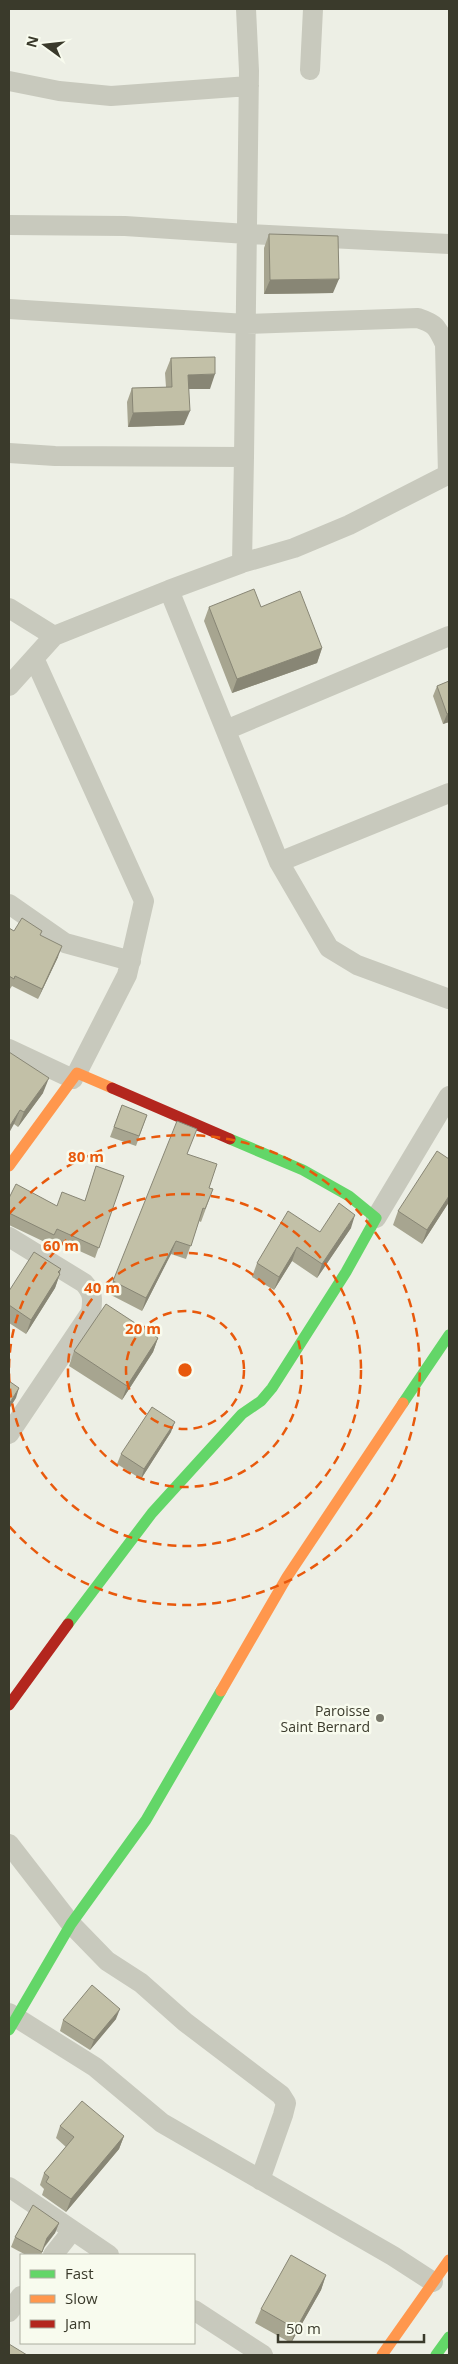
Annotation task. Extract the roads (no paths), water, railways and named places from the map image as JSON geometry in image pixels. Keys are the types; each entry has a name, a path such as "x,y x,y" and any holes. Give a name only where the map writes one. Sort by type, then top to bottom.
{"street":[{"path":"242,563 249,86 246,9"},
{"path":"310,70 313,9"},
{"path":"9,81 60,91 111,96 249,86"},
{"path":"9,225 125,226 449,244"},
{"path":"9,309 246,324 418,318 437,327 445,344 449,475 349,525 294,548 242,563 54,636 9,686"},
{"path":"9,453 55,456 244,457"},
{"path":"169,590 279,862 329,948 357,965 449,998"},
{"path":"9,608 54,636"},
{"path":"226,730 449,636"},
{"path":"9,1166 75,1076 127,975 144,901 34,658"},
{"path":"279,862 449,793"},
{"path":"9,904 65,943 131,962"},
{"path":"9,1049 302,1170 349,1196 376,1218"},
{"path":"9,1706 33,1669 152,1513 242,1414 261,1401 272,1388 346,1272 449,1096"},
{"path":"9,1237 84,1283 91,1290 93,1298 91,1312 9,1434"},
{"path":"433,2282 393,2256 162,2123 95,2067 12,2020 71,1924 146,1820 288,1577 449,1335"},
{"path":"9,1844 71,1924 107,1961 141,1983 185,2022 281,2096 286,2103 284,2115 260,2180"},
{"path":"9,2188 107,2254"},
{"path":"54,2254 72,2231"},
{"path":"382,2355 449,2260"},
{"path":"9,2312 20,2297"},
{"path":"195,2311 263,2355"},
{"path":"436,2355 449,2337"}],"place":[{"name":"Paroisse Saint Bernard","path":"380,1718"}]}
